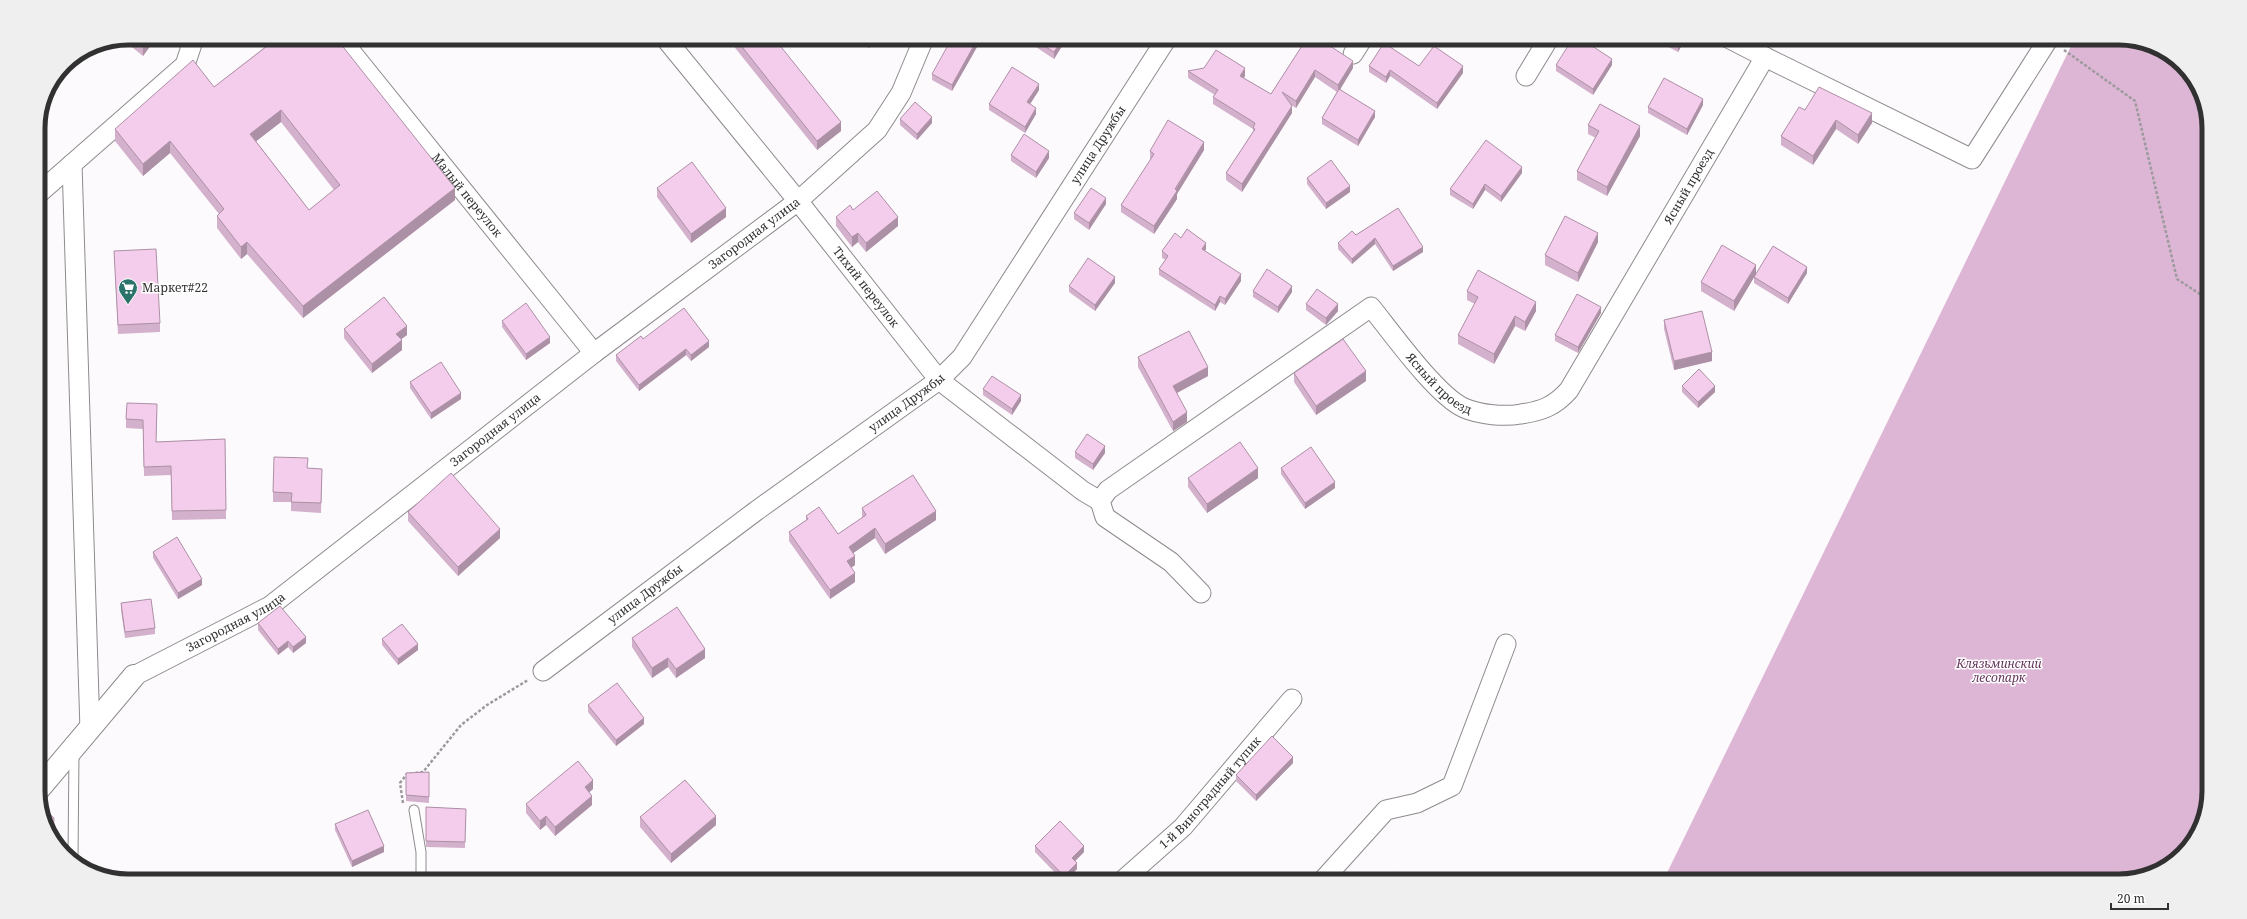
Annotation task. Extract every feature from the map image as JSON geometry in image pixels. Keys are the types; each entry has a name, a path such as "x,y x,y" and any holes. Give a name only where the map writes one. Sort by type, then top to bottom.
{"street":[{"path":"45,188 185,65 192,45"},
{"name":"Малый переулок","path":"346,45 594,353"},
{"name":"Тихий переулок","path":"671,45 798,200 938,380 1083,491 1100,501"},
{"name":"Загородная улица","path":"45,782 134,676 270,606 594,353 798,200 877,130 901,93 921,45"},
{"name":"улица Дружбы","path":"543,671 756,511 938,380 962,357 1163,45"},
{"path":"1353,54 1359,45"},
{"path":"1526,76 1545,45"},
{"path":"1742,45 1972,158 2045,45"},
{"name":"Ясный проезд","path":"1100,501 1108,490 1371,307 1419,366 1448,396 1463,407 1476,412 1516,415 1545,409 1559,402 1569,390 1765,57"},
{"path":"72,164 90,730"},
{"path":"1100,501 1105,517 1171,562 1201,593"},
{"path":"1328,874 1386,810 1417,803 1452,786 1506,644"},
{"name":"1-й Виноградный тупик","path":"1130,874 1183,827 1292,699"}],"lane":[{"path":"73,854 74,748"},
{"path":"414,810 420,852 421,874"}],"path":[{"path":"2057,45 2135,101 2176,279 2202,296"},
{"path":"414,810 405,808 402,800 400,783 407,774 423,772 461,725 486,705 543,671"}],"green space":[{"name":"Клязьминский лесопарк","path":"2072,45 2130,46 2146,49 2161,56 2178,69 2191,86 2198,101 2202,122 2202,791 2198,818 2191,833 2178,850 2161,863 2146,870 2125,874 1666,874"}],"building":[{"path":"268,45 342,45 455,188 303,306 247,242 241,247 217,216 224,209 170,141 143,164 115,129 193,60 214,87","holes":["281,110 340,185 309,210 250,134"]},
{"path":"741,45 780,45 841,122 817,141"},
{"path":"948,45 974,45 952,85 932,74"},
{"path":"1043,45 1058,45 1054,52"},
{"path":"1302,45 1329,45 1353,61 1338,85 1315,70 1296,101 1282,92 1292,106 1242,184 1226,173 1255,129 1253,128 1255,123 1213,97 1218,90 1188,71 1204,68 1216,50 1245,68 1240,76 1271,94"},
{"path":"1383,45 1387,45 1419,66 1434,46 1463,66 1437,103 1390,70 1386,77 1369,66"},
{"path":"1569,45 1591,45 1612,59 1593,89 1556,65"},
{"path":"1012,67 1039,84 1027,102 1036,108 1025,127 989,104"},
{"path":"1664,78 1703,99 1687,129 1648,107"},
{"path":"1819,87 1872,113 1858,135 1836,120 1813,156 1781,136 1799,107 1805,110"},
{"path":"1339,89 1375,111 1358,140 1322,118"},
{"path":"915,102 932,117 917,134 900,119"},
{"path":"1600,104 1640,126 1607,187 1577,171 1599,131 1588,125"},
{"path":"1168,120 1204,142 1175,189 1177,191 1154,226 1121,205 1154,154 1150,151"},
{"path":"1024,134 1049,151 1036,172 1011,155"},
{"path":"1486,140 1522,167 1501,196 1485,184 1473,204 1450,189"},
{"path":"1331,160 1350,186 1326,203 1307,178"},
{"path":"692,162 726,208 691,234 657,188"},
{"path":"1091,188 1106,198 1089,223 1074,213"},
{"path":"877,191 898,217 866,243 858,233 852,237 836,217 850,205 853,210"},
{"path":"1398,208 1423,247 1393,266 1375,238 1352,259 1338,243 1352,231 1356,235"},
{"path":"1565,216 1598,233 1578,273 1545,255"},
{"path":"1187,229 1206,243 1202,249 1241,274 1225,299 1220,296 1215,305 1159,269 1168,256 1162,251 1175,233 1181,238"},
{"path":"1722,245 1756,265 1734,301 1701,282"},
{"path":"1773,246 1807,267 1788,298 1754,277"},
{"path":"156,249 160,323 118,325 114,251"},
{"path":"1088,258 1115,277 1095,305 1069,286"},
{"path":"1267,269 1292,286 1278,307 1253,291"},
{"path":"1478,270 1536,302 1525,322 1515,316 1494,354 1458,335 1478,297 1467,291"},
{"path":"1317,289 1338,304 1326,318 1306,304"},
{"path":"1577,294 1601,307 1578,347 1555,335"},
{"path":"384,297 407,326 396,334 402,340 372,364 344,329"},
{"path":"526,303 550,337 526,354 502,321"},
{"path":"684,308 709,341 691,355 686,349 639,385 616,355 641,336 643,339"},
{"path":"1702,311 1712,352 1674,361 1664,320"},
{"path":"1189,331 1208,367 1173,386 1187,412 1173,422 1138,357"},
{"path":"1343,339 1366,371 1316,406 1294,373"},
{"path":"441,362 461,393 431,413 410,382"},
{"path":"1699,369 1715,386 1698,402 1682,386"},
{"path":"992,376 1021,395 1012,409 983,389"},
{"path":"127,403 157,404 156,442 225,439 226,510 172,511 171,466 144,467 143,420 126,419"},
{"path":"1087,434 1105,446 1093,464 1075,452"},
{"path":"1240,442 1258,468 1207,504 1188,478"},
{"path":"1311,447 1335,482 1305,503 1281,468"},
{"path":"274,457 308,458 307,468 322,469 321,503 291,502 292,493 273,492"},
{"path":"451,473 500,529 458,567 408,512"},
{"path":"913,475 936,511 885,544 875,528 849,547 855,556 847,561 855,573 830,590 789,532 808,519 806,516 819,507 838,534 866,515 862,508"},
{"path":"177,537 202,579 178,593 153,552"},
{"path":"151,599 155,628 125,632 121,603"},
{"path":"280,606 306,637 293,647 288,641 278,649 258,623"},
{"path":"677,607 705,649 676,669 668,658 652,668 632,638"},
{"path":"402,624 418,644 398,659 382,639"},
{"path":"617,683 644,718 616,740 588,705"},
{"path":"1272,736 1293,757 1256,795 1236,775"},
{"path":"578,761 593,780 585,787 592,796 555,827 546,816 540,821 526,804"},
{"path":"429,772 429,797 406,795 406,773"},
{"path":"685,780 716,816 671,854 640,817"},
{"path":"426,807 466,809 465,842 426,841"},
{"path":"368,810 384,846 352,861 335,824"},
{"path":"48,812 54,818 54,827"},
{"path":"1060,821 1084,846 1072,858 1077,863 1066,874 1062,874 1035,846"}],"place":[{"name":"Маркет#22","path":"128,305"}]}
